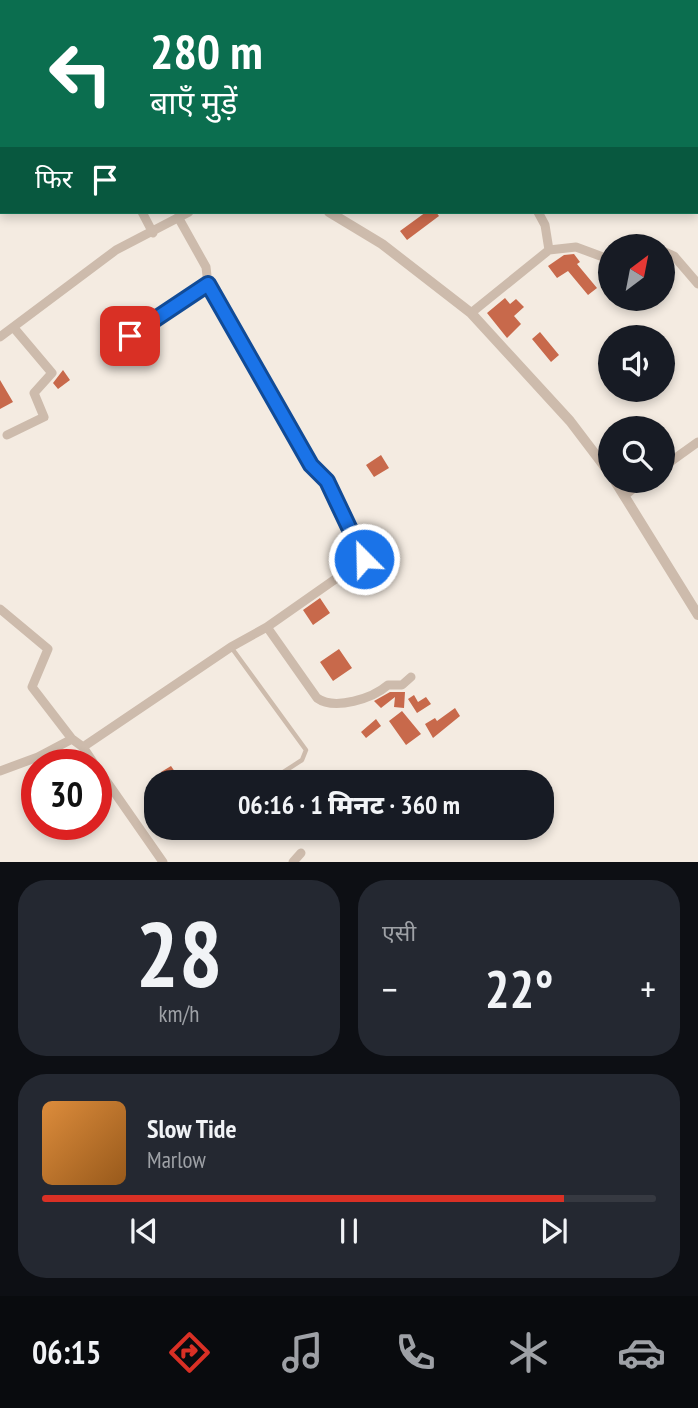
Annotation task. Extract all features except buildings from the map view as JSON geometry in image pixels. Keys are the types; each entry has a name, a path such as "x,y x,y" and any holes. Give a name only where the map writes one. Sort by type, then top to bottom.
{"street":[{"path":"143,214 153,233"},
{"path":"0,337 116,250 153,233 184,214"},
{"path":"332,214 382,244 471,313 570,421 598,458"},
{"path":"539,214 545,225 549,250"},
{"path":"0,610 48,649 32,687 72,739 83,747 362,563 365,555 327,481 311,465 208,284 206,267 178,216"},
{"path":"471,313 549,250 576,247 598,255"},
{"path":"676,258 698,284"},
{"path":"130,336 208,284"},
{"path":"7,435 44,417 34,394 52,373 14,328"},
{"path":"675,458 698,442"},
{"path":"622,493 698,615"},
{"path":"624,496 628,493"},
{"path":"267,627 317,698 327,704 356,699 382,690 388,685 402,685 411,677"},
{"path":"0,771 38,757 72,739"},
{"path":"112,788 163,862"},
{"path":"293,862 301,853"}],"lane":[{"path":"231,647 306,750 302,760 287,770"}],"route":[{"path":"130,336 208,284 311,465 327,481 365,555 364,559"}]}
